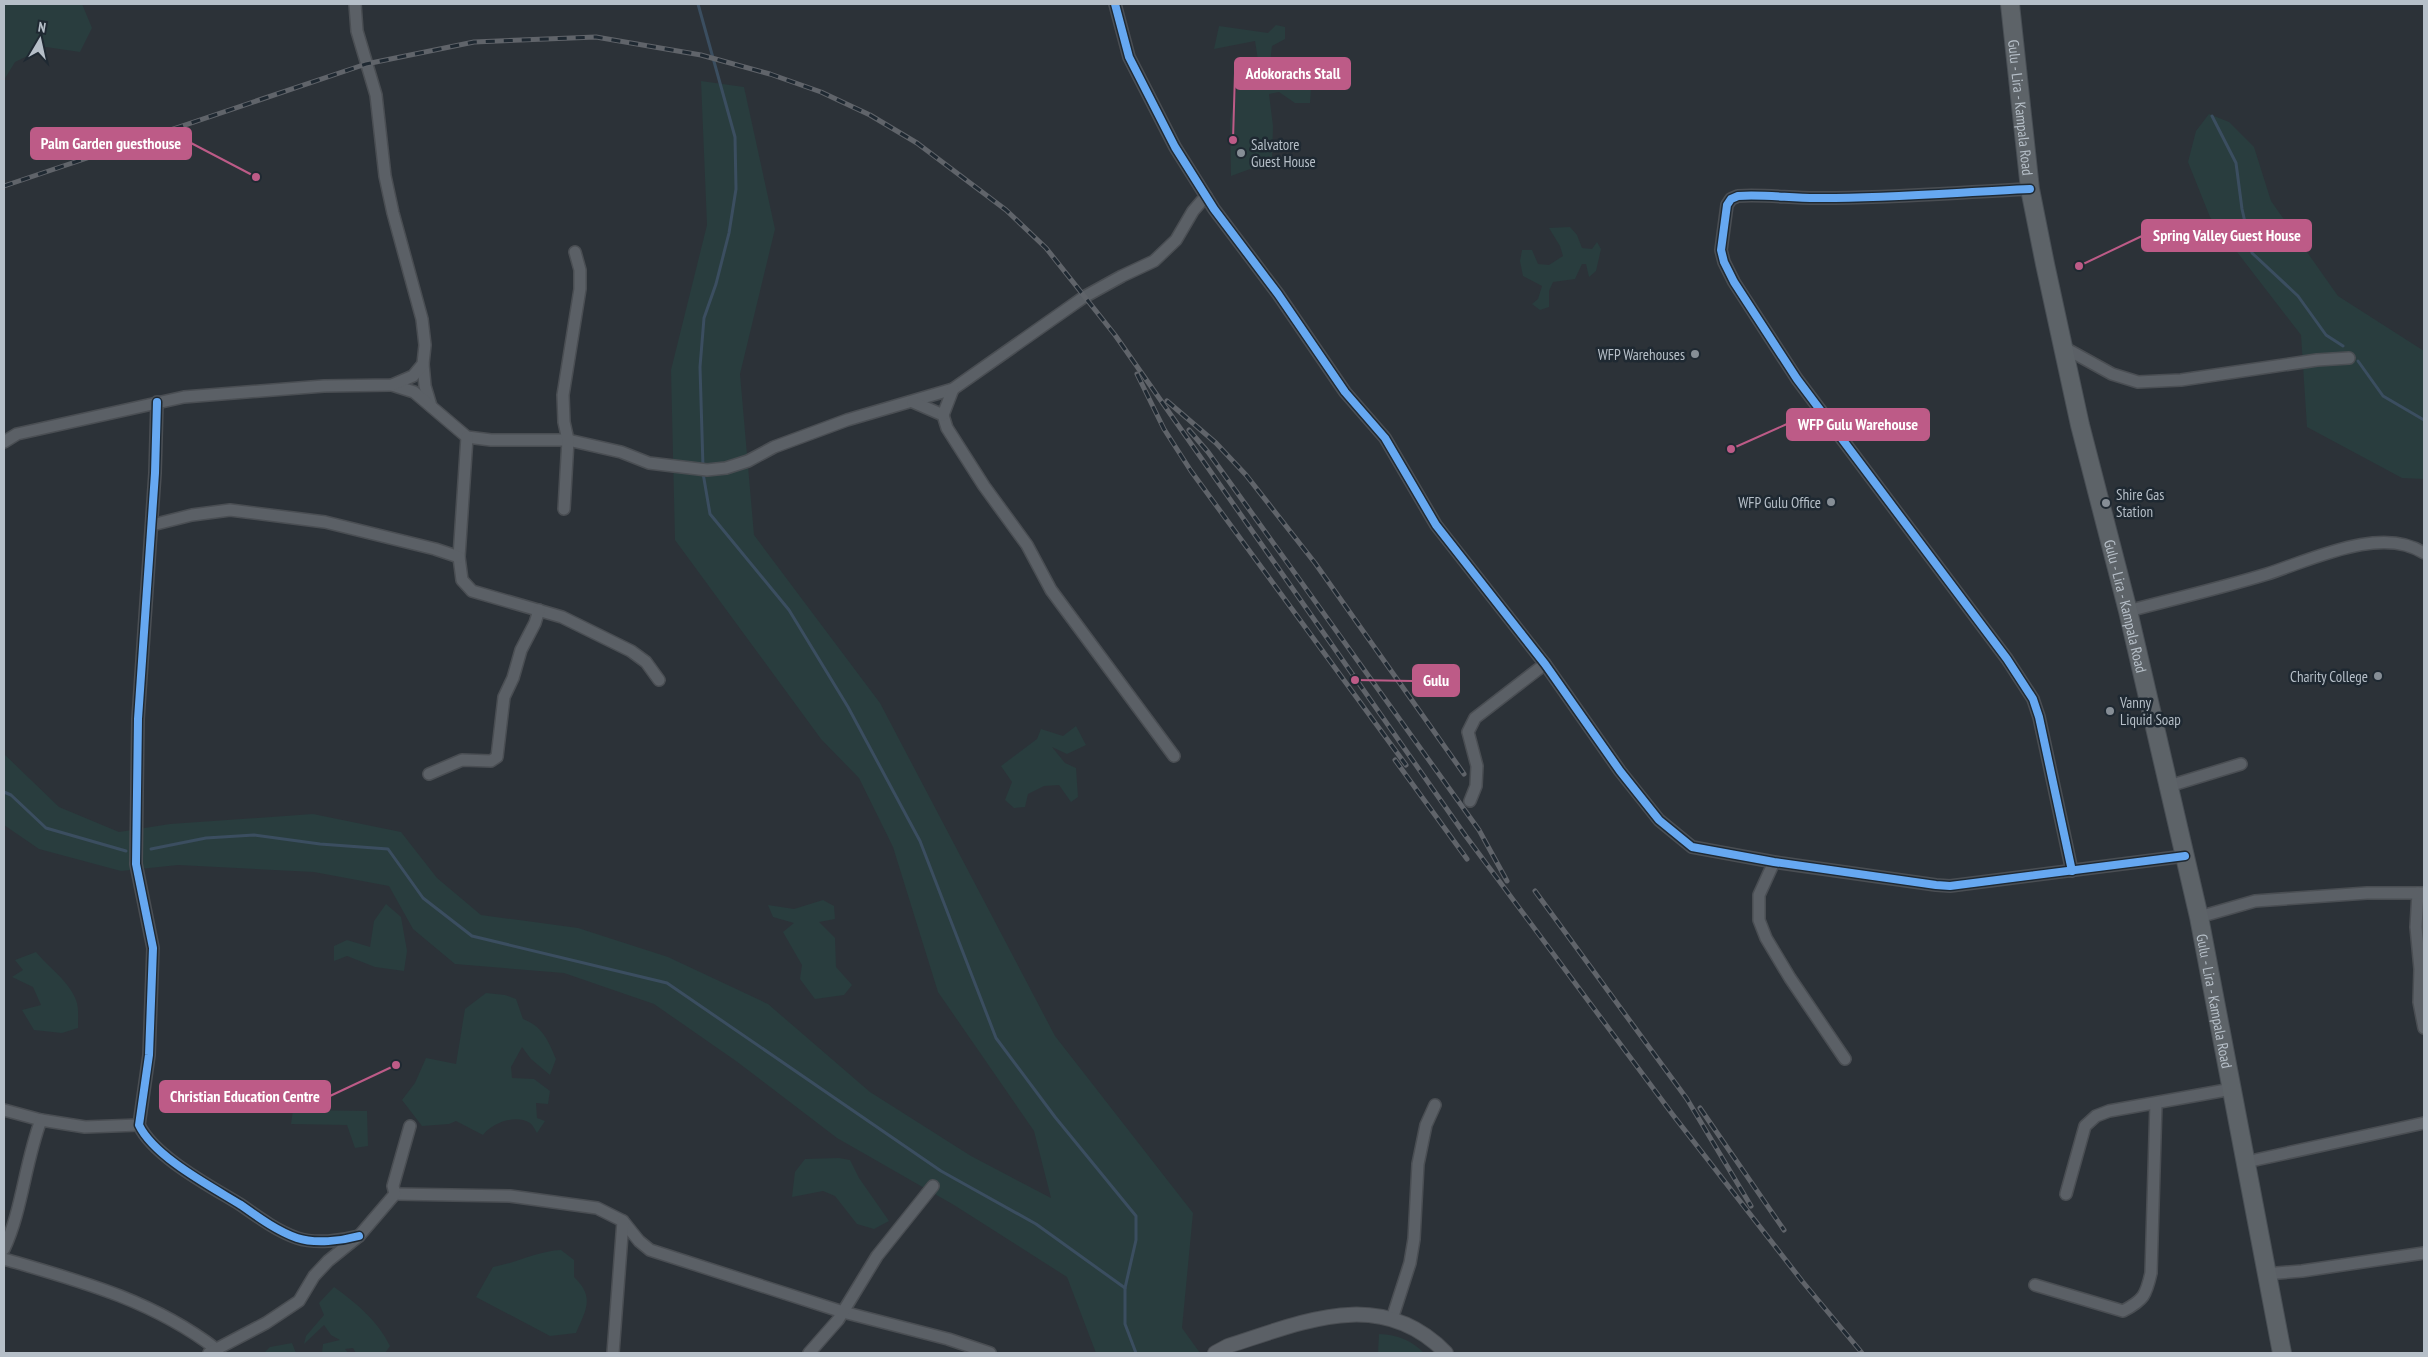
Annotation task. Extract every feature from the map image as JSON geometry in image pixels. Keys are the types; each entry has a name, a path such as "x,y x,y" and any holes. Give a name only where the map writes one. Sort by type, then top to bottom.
{"main road":[{"name":"Gulu - Lira - Kampala Road","path":"2010,4 2030,189 2080,426 2128,610 2199,917 2246,1162 2265,1274 2282,1353"}],"street":[{"path":"355,4 357,31 376,95 382,156 391,204 422,319 425,345 423,364 425,386 431,406"},
{"path":"1115,4 1130,57 1175,147 1206,196 1278,294 1346,392 1385,438 1391,452 1436,525 1544,664 1620,771 1659,820 1671,831 1692,846 1774,862 1950,886 2185,856"},
{"path":"2030,189 1967,191 1943,195 1821,198 1738,196 1731,199 1727,205 1721,250 1724,262 1734,282 1797,379 2007,659 2033,699 2040,717 2072,871"},
{"path":"4,440 17,434 184,397 274,389 392,385 414,392 467,437 491,440 568,440 621,452 649,463 707,470 726,468 748,461 774,447 847,420 953,389 1084,297 1122,276 1154,262 1176,240 1193,211 1206,196"},
{"path":"564,509 568,440 564,422 563,395 580,290 580,270 575,252"},
{"path":"2063,347 2112,374 2138,382 2181,380 2317,360 2349,358"},
{"path":"392,385 413,376 423,364"},
{"path":"953,389 943,415 947,428 984,486 1027,545 1051,590 1174,756"},
{"path":"157,402 152,525 139,684 136,864 153,948 149,1012 149,1055 139,1126 143,1134 163,1153 200,1180 295,1238 333,1240 358,1236"},
{"path":"913,402 943,415"},
{"path":"467,437 458,557 462,580 472,591 562,617 631,651 646,662 659,680"},
{"path":"152,525 192,515 230,510 325,522 435,549 458,557"},
{"path":"2128,610 2268,574 2353,546 2396,544 2411,547 2424,553"},
{"path":"429,774 462,760 491,761 497,757 504,696 513,678 521,650 535,623 539,610"},
{"path":"1470,801 1476,786 1477,766 1468,732 1475,718 1544,664"},
{"path":"2169,786 2241,764"},
{"path":"1774,862 1759,895 1759,920 1766,938 1790,978 1845,1059"},
{"path":"2199,917 2255,901 2367,893 2421,893 2416,927 2420,969 2419,1002 2424,1028"},
{"path":"2066,1194 2085,1126 2096,1116 2109,1111 2232,1089"},
{"path":"2034,1285 2123,1311 2136,1304 2146,1294 2151,1273 2156,1103"},
{"path":"1392,1320 1410,1263 1414,1239 1418,1164 1426,1125 1435,1105"},
{"path":"4,1110 41,1120 85,1127 139,1126"},
{"path":"4,1250 12,1231 29,1154 41,1120"},
{"path":"2246,1162 2424,1123"},
{"path":"4,1259 98,1286 189,1329 213,1351 266,1323 299,1301 314,1276 322,1267 358,1236 394,1194 394,1186 410,1126"},
{"path":"809,1353 843,1312 877,1256 933,1186"},
{"path":"394,1194 510,1196 597,1208 623,1220 639,1241 650,1250 843,1312 948,1339 990,1353"},
{"path":"614,1353 623,1220"},
{"path":"2265,1274 2424,1254"},
{"path":"1215,1353 1228,1346 1330,1315 1368,1313 1407,1324 1427,1337 1446,1353"}],"green space":[{"path":"4,4 82,4 92,28 80,52 46,47 15,62 4,80"},
{"path":"1276,25 1285,27 1285,39 1272,46 1269,71 1278,74 1295,70 1326,74 1326,86 1311,88 1310,103 1295,103 1279,92 1269,94 1273,126 1272,161 1231,176 1230,120 1237,89 1236,74 1260,73 1255,41 1214,49 1219,26 1268,33"},
{"path":"701,81 744,87 775,229 740,374 754,535 880,703 1055,1036 1193,1213 1182,1328 1200,1353 1096,1353 1067,1277 954,1205 837,1138 736,1061 654,1004 564,973 455,964 413,929 389,886 314,872 178,865 121,871 39,849 4,825 4,754 59,807 119,832 170,824 313,814 401,832 437,878 481,915 578,928 668,957 768,1004 870,1092 971,1156 1051,1198 1034,1131 938,992 893,847 859,778 821,739 675,540 671,370 707,225"},
{"path":"2209,114 2229,122 2254,147 2271,201 2338,296 2424,351 2424,479 2402,478 2307,427 2301,335 2210,217 2188,162 2196,131"},
{"path":"1570,227 1577,235 1582,248 1592,249 1597,242 1601,249 1596,271 1589,277 1586,264 1582,264 1575,279 1553,282 1549,291 1549,307 1540,310 1532,304 1538,299 1542,286 1523,276 1520,261 1522,250 1532,250 1538,264 1549,265 1563,256 1560,246 1549,228"},
{"path":"1076,726 1086,745 1067,754 1052,747 1065,763 1076,768 1078,797 1071,802 1059,785 1044,786 1028,794 1025,807 1014,808 1005,800 1012,782 1001,766 1037,739 1041,729 1063,736"},
{"path":"823,900 834,906 835,919 819,922 835,938 836,967 852,985 844,995 815,999 800,979 802,965 783,932 794,923 773,917 768,905 794,909"},
{"path":"386,904 401,917 407,951 404,971 375,967 347,956 334,961 334,946 347,940 370,947 374,921"},
{"path":"36,952 73,993 78,1006 78,1028 62,1033 34,1030 22,1010 41,1005 33,987 12,977 23,970 15,960"},
{"path":"486,993 505,995 516,999 523,1019 530,1022 544,1034 556,1059 550,1075 531,1059 522,1047 511,1067 512,1078 534,1079 550,1091 548,1104 536,1103 537,1118 545,1121 537,1133 530,1123 518,1119 504,1121 492,1127 483,1135 456,1121 449,1124 422,1126 402,1100 415,1083 426,1058 456,1064 465,1009"},
{"path":"293,1110 367,1111 368,1146 355,1148 347,1125 291,1124"},
{"path":"839,1158 850,1160 859,1178 889,1221 874,1229 857,1224 835,1196 823,1191 792,1197 795,1172 805,1159"},
{"path":"561,1250 574,1260 574,1277 585,1291 587,1304 576,1333 550,1336 476,1297 493,1267"},
{"path":"334,1287 358,1306 379,1328 390,1346 385,1353 356,1353 353,1348 345,1349 348,1353 322,1353 323,1344 340,1340 331,1335 324,1325 304,1344 306,1336 324,1315 319,1303"},
{"path":"1379,1334 1404,1339 1424,1353 1378,1353"},
{"path":"292,1343 296,1353 264,1353 270,1347"}],"waterway":[{"path":"698,4 735,137 736,189 729,233 716,284 704,318 700,367 703,467"},
{"path":"2212,116 2236,163 2242,209 2252,253 2298,296 2326,335 2343,346"},
{"path":"2358,361 2383,396 2424,420"},
{"path":"703,473 710,514 789,610 848,707 920,841 996,1038 1055,1117 1136,1216 1136,1240 1125,1288 1125,1324 1136,1353"},
{"path":"4,792 11,795 46,828 126,851"},
{"path":"151,849 206,838 254,835 320,844 388,849 423,898 472,936 667,983 941,1171 1036,1224 1125,1288"}],"railway":[{"path":"4,186 366,64 474,42 596,37 701,55 770,74 821,92 870,115 917,143 1006,210 1046,248 1115,335 1465,835 1673,1115 1802,1281 1862,1353"},
{"path":"1137,374 1164,429 1191,471 1406,765"},
{"path":"1167,401 1216,443 1246,475 1315,563 1464,774"},
{"path":"1189,430 1208,452 1479,830 1507,881"},
{"path":"1395,760 1467,859"},
{"path":"1535,891 1687,1099 1751,1206"},
{"path":"1700,1108 1784,1230"}],"cycle path":[{"path":"1115,4 1129,57 1175,147 1214,209 1278,294 1345,392 1385,438 1436,525 1545,664 1620,771 1659,820 1692,847 1774,862 1950,886 2185,856"},
{"path":"2030,189 1849,198 1738,196 1731,199 1727,205 1721,250 1724,262 1734,282 1797,379 2007,659 2033,699 2039,717 2072,871"},
{"path":"157,402 155,473 138,719 136,864 153,948 149,1055 139,1125 146,1137 170,1160 282,1232 312,1241 336,1240 359,1236"}],"place":[{"name":"Adokorachs Stall","path":"1233,140"},
{"name":"Salvatore Guest House","path":"1241,153"},
{"name":"Palm Garden guesthouse","path":"256,177"},
{"name":"Spring Valley Guest House","path":"2079,266"},
{"name":"WFP Warehouses","path":"1695,354"},
{"name":"WFP Gulu Warehouse","path":"1731,449"},
{"name":"WFP Gulu Office","path":"1831,502"},
{"name":"Shire Gas Station","path":"2106,503"},
{"name":"Charity College","path":"2378,676"},
{"name":"Gulu","path":"1355,680"},
{"name":"Vanny Liquid Soap","path":"2110,711"},
{"name":"Christian Education Centre","path":"396,1065"}]}
